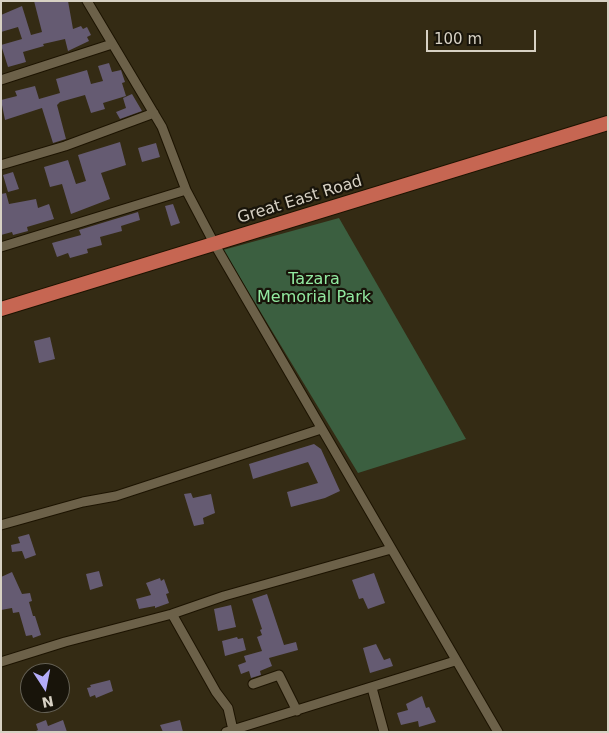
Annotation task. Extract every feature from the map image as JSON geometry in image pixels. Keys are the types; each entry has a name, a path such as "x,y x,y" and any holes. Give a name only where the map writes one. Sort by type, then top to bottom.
{"highway":[{"name":"Great East Road","path":"1,309 215,245 608,123"}],"street":[{"path":"87,1 154,113 167,140 186,190 215,245 498,732"},
{"path":"1,80 112,44"},
{"path":"1,165 65,146 154,113"},
{"path":"1,247 186,190"},
{"path":"1,525 83,502 133,491 321,428"},
{"path":"1,662 391,549"},
{"path":"172,614 216,692 228,708 230,731 249,729 297,711 456,661"},
{"path":"253,684 279,675 297,711"},
{"path":"372,688 384,732"}],"green space":[{"name":"Tazara Memorial Park","path":"339,218 466,439 358,473 223,250"}],"building":[{"path":"34,1 68,1 73,29 81,26 83,29 87,27 91,35 87,37 89,41 68,51 65,39 43,44 44,46 23,52 26,62 8,67 1,45 22,39 18,27 1,32 1,15 22,6 31,35 42,32"},
{"path":"109,63 112,72 121,70 125,82 122,83 126,96 103,103 105,109 91,113 85,95 60,102 57,105 66,139 53,143 42,108 5,120 1,100 17,96 15,91 35,86 39,99 60,93 56,79 87,70 91,84 103,81 98,66"},
{"path":"132,94 142,111 120,119 116,112 126,108 123,98"},
{"path":"120,142 126,165 101,173 110,199 71,214 62,184 50,187 44,167 68,160 76,184 86,181 78,155"},
{"path":"156,143 160,157 142,162 138,148"},
{"path":"13,172 19,189 8,192 3,175"},
{"path":"6,193 9,204 36,199 38,208 49,204 54,219 27,227 28,231 13,235 12,232 1,235 1,194"},
{"path":"173,204 180,223 171,226 165,206"},
{"path":"138,212 140,220 121,226 122,231 100,237 102,245 87,249 88,253 70,258 68,253 57,257 52,243 81,235 79,230"},
{"path":"50,337 55,359 39,363 34,341"},
{"path":"314,444 321,449 340,491 325,498 291,507 287,492 318,483 308,462 253,479 249,464"},
{"path":"191,493 193,498 211,494 215,513 203,518 204,524 194,526 184,494"},
{"path":"29,534 36,555 25,559 22,551 12,552 11,545 20,543 18,537"},
{"path":"99,571 103,586 90,590 86,574"},
{"path":"12,572 22,594 30,593 32,601 29,602 41,635 33,638 32,635 26,636 19,612 13,613 12,608 1,610 1,577"},
{"path":"374,573 385,603 368,609 363,598 359,599 352,580"},
{"path":"160,578 161,581 164,579 169,593 166,594 169,603 155,608 155,606 139,609 136,599 151,595 146,583"},
{"path":"267,594 284,645 296,642 298,650 269,658 272,666 260,671 261,675 251,678 249,671 241,674 238,665 246,662 244,656 262,651 257,637 262,635 260,630 262,629 252,599"},
{"path":"231,605 236,627 218,631 214,609"},
{"path":"237,637 238,639 243,638 246,650 225,656 222,641"},
{"path":"376,644 384,660 390,658 393,666 370,673 363,648"},
{"path":"110,680 113,691 96,698 95,695 90,697 87,688 91,687 90,685"},
{"path":"422,696 426,708 429,707 436,722 419,727 418,721 401,725 397,713 408,710 406,704"},
{"path":"46,720 48,726 63,720 67,732 34,732 38,730 36,724"},
{"path":"180,720 183,732 163,732 160,725"}]}
